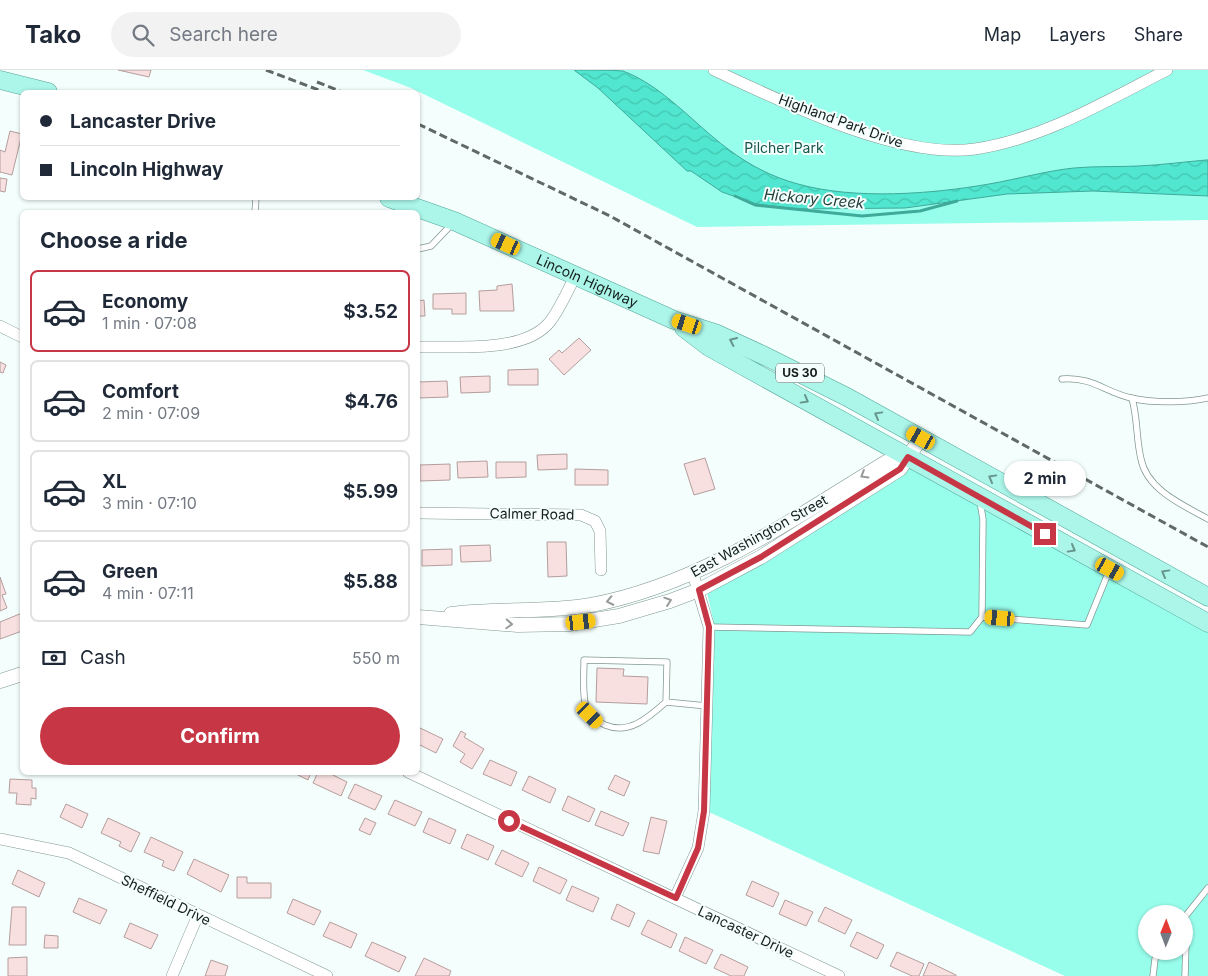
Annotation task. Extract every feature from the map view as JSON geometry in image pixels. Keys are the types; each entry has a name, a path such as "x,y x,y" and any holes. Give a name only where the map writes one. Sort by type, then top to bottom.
{"main road":[{"path":"0,80 40,90"},
{"name":"Lincoln Highway","path":"395,200 454,221 576,274 674,320 715,333 765,356 921,438 1208,597"},
{"name":"Lincoln Highway","path":"674,320 709,347 980,499 1208,623"}],"street":[{"name":"Highland Park Drive","path":"714,70 811,113 894,142 934,150 975,149 1026,136 1086,111 1167,70"},
{"path":"420,347 504,344 531,337 548,324 576,274"},
{"path":"0,326 20,336"},
{"name":"East Washington Street","path":"421,617 459,622 518,625 569,624 619,616 699,590 761,557 900,469 921,438"},
{"name":"East Washington Street","path":"421,617 459,613 543,611 591,605 642,592 694,574 753,542 893,458 908,457"},
{"name":"Calmer Road","path":"420,513 581,514 595,520 600,531 601,570"},
{"path":"676,898 698,848 704,811 709,627 694,574"},
{"path":"0,681 20,675"},
{"name":"Lancaster Drive","path":"414,775 839,976"},
{"name":"Sheffield Drive","path":"0,839 69,853 327,976"},
{"path":"172,976 198,915"}],"lane":[{"path":"420,249 432,246 454,221"},
{"path":"1062,379 1079,378 1132,398 1184,401 1208,398"},
{"path":"1132,398 1138,418 1140,458 1149,478 1177,502 1208,519"},
{"path":"709,627 970,632 982,617 984,519 980,499"},
{"path":"982,617 1087,625 1110,569"},
{"path":"666,702 667,662 584,660 586,706 597,722 612,728 628,728 645,719 666,702 707,706"},
{"path":"1193,907 1208,888"},
{"path":"1153,976 1155,960"},
{"path":"1185,960 1185,976"}],"green space":[{"name":"Pilcher Park","path":"363,70 1208,70 1208,220 697,227 420,92 420,90"},
{"path":"908,464 1208,628 1208,976 1065,976 709,812 714,623 707,593"}],"water":[{"path":"574,70 623,71 638,78 665,95 715,139 744,160 779,178 820,189 868,194 919,193 967,188 1074,168 1147,166 1208,160 1208,196 1093,191 1007,194 905,208 798,209 756,204 722,192 691,171 687,171 598,88"}],"building":[{"path":"118,70 151,70 149,77"},
{"path":"10,131 20,134 20,142 12,175 0,172 0,150 5,152"},
{"path":"0,178 7,179 5,192 0,191"},
{"path":"512,284 514,311 480,311 479,291 497,290 497,286"},
{"path":"466,293 466,314 452,314 452,309 433,309 433,294"},
{"path":"424,300 425,316 420,316 420,301"},
{"path":"579,338 591,350 564,375 549,359 559,350 562,353"},
{"path":"0,362 6,365 3,373 0,372"},
{"path":"538,369 538,385 508,385 508,370"},
{"path":"490,376 490,392 461,393 460,377"},
{"path":"447,381 448,397 420,398 420,382"},
{"path":"567,454 567,469 538,470 537,455"},
{"path":"705,458 715,489 694,495 684,464"},
{"path":"487,461 488,477 458,478 457,462"},
{"path":"496,462 526,462 526,477 496,478"},
{"path":"450,464 450,480 420,481 420,465"},
{"path":"575,469 608,470 608,485 575,485"},
{"path":"547,542 566,542 567,576 548,577"},
{"path":"490,545 491,561 461,562 460,546"},
{"path":"452,549 452,565 422,566 422,550"},
{"path":"0,577 6,594 2,595 7,608 0,611"},
{"path":"20,614 20,632 0,639 0,622"},
{"path":"597,668 624,669 623,676 648,677 647,704 596,702"},
{"path":"420,728 443,739 436,753 420,745"},
{"path":"461,731 466,734 464,737 484,749 472,769 460,762 465,754 453,746"},
{"path":"490,760 517,772 511,786 483,774"},
{"path":"298,775 310,775 308,780"},
{"path":"317,775 333,775 347,782 341,796 313,783"},
{"path":"615,775 630,782 624,796 608,789"},
{"path":"529,776 556,789 550,803 522,790"},
{"path":"10,779 32,780 32,788 36,788 36,799 31,798 31,805 16,804 17,793 9,793"},
{"path":"355,784 382,796 375,810 348,798"},
{"path":"568,796 595,809 589,822 562,810"},
{"path":"395,800 422,812 415,826 388,814"},
{"path":"66,804 88,814 82,828 60,817"},
{"path":"601,811 629,823 623,836 595,825"},
{"path":"651,817 667,821 659,854 643,851"},
{"path":"108,818 140,833 131,852 119,846 121,842 101,833"},
{"path":"365,818 376,823 370,835 359,830"},
{"path":"429,818 456,830 450,844 423,832"},
{"path":"467,834 494,846 488,860 461,848"},
{"path":"151,837 183,852 174,871 162,866 164,861 144,852"},
{"path":"502,850 529,863 522,877 495,864"},
{"path":"194,859 229,875 221,892 187,874"},
{"path":"539,867 567,880 560,894 533,881"},
{"path":"18,870 45,883 39,897 12,884"},
{"path":"237,877 247,877 247,883 271,883 271,898 237,898"},
{"path":"752,881 779,893 773,907 746,895"},
{"path":"572,886 599,898 593,912 566,900"},
{"path":"79,898 107,910 100,924 73,912"},
{"path":"293,899 321,911 314,925 287,913"},
{"path":"785,900 813,912 806,926 779,914"},
{"path":"617,904 635,913 629,927 611,919"},
{"path":"12,907 26,907 26,945 9,945"},
{"path":"825,907 852,920 845,934 818,921"},
{"path":"648,920 677,934 671,948 641,934"},
{"path":"330,922 357,934 351,948 323,936"},
{"path":"130,923 158,935 151,949 124,937"},
{"path":"857,932 884,945 877,959 850,946"},
{"path":"45,935 58,936 58,948 44,948"},
{"path":"685,937 713,950 706,964 679,951"},
{"path":"372,942 406,957 399,972 365,956"},
{"path":"897,952 924,964 919,976 912,976 890,966"},
{"path":"721,954 748,967 744,976 731,976 714,968"},
{"path":"27,957 27,976 8,976 8,958"},
{"path":"424,958 451,971 449,976 415,976"},
{"path":"211,960 228,966 225,976 205,976"},
{"path":"929,962 956,975 956,976 923,976"}],"waterway":[{"name":"Hickory Creek","path":"735,196 755,205 862,216 920,211 957,201"}],"railway":[{"path":"266,70 319,90"},
{"path":"317,82 337,90"},
{"path":"420,125 610,216 1208,547"}],"route":[{"path":"509,821 676,898 698,848 704,811 709,627 699,590 761,557 900,469 908,457 1045,534"}]}
